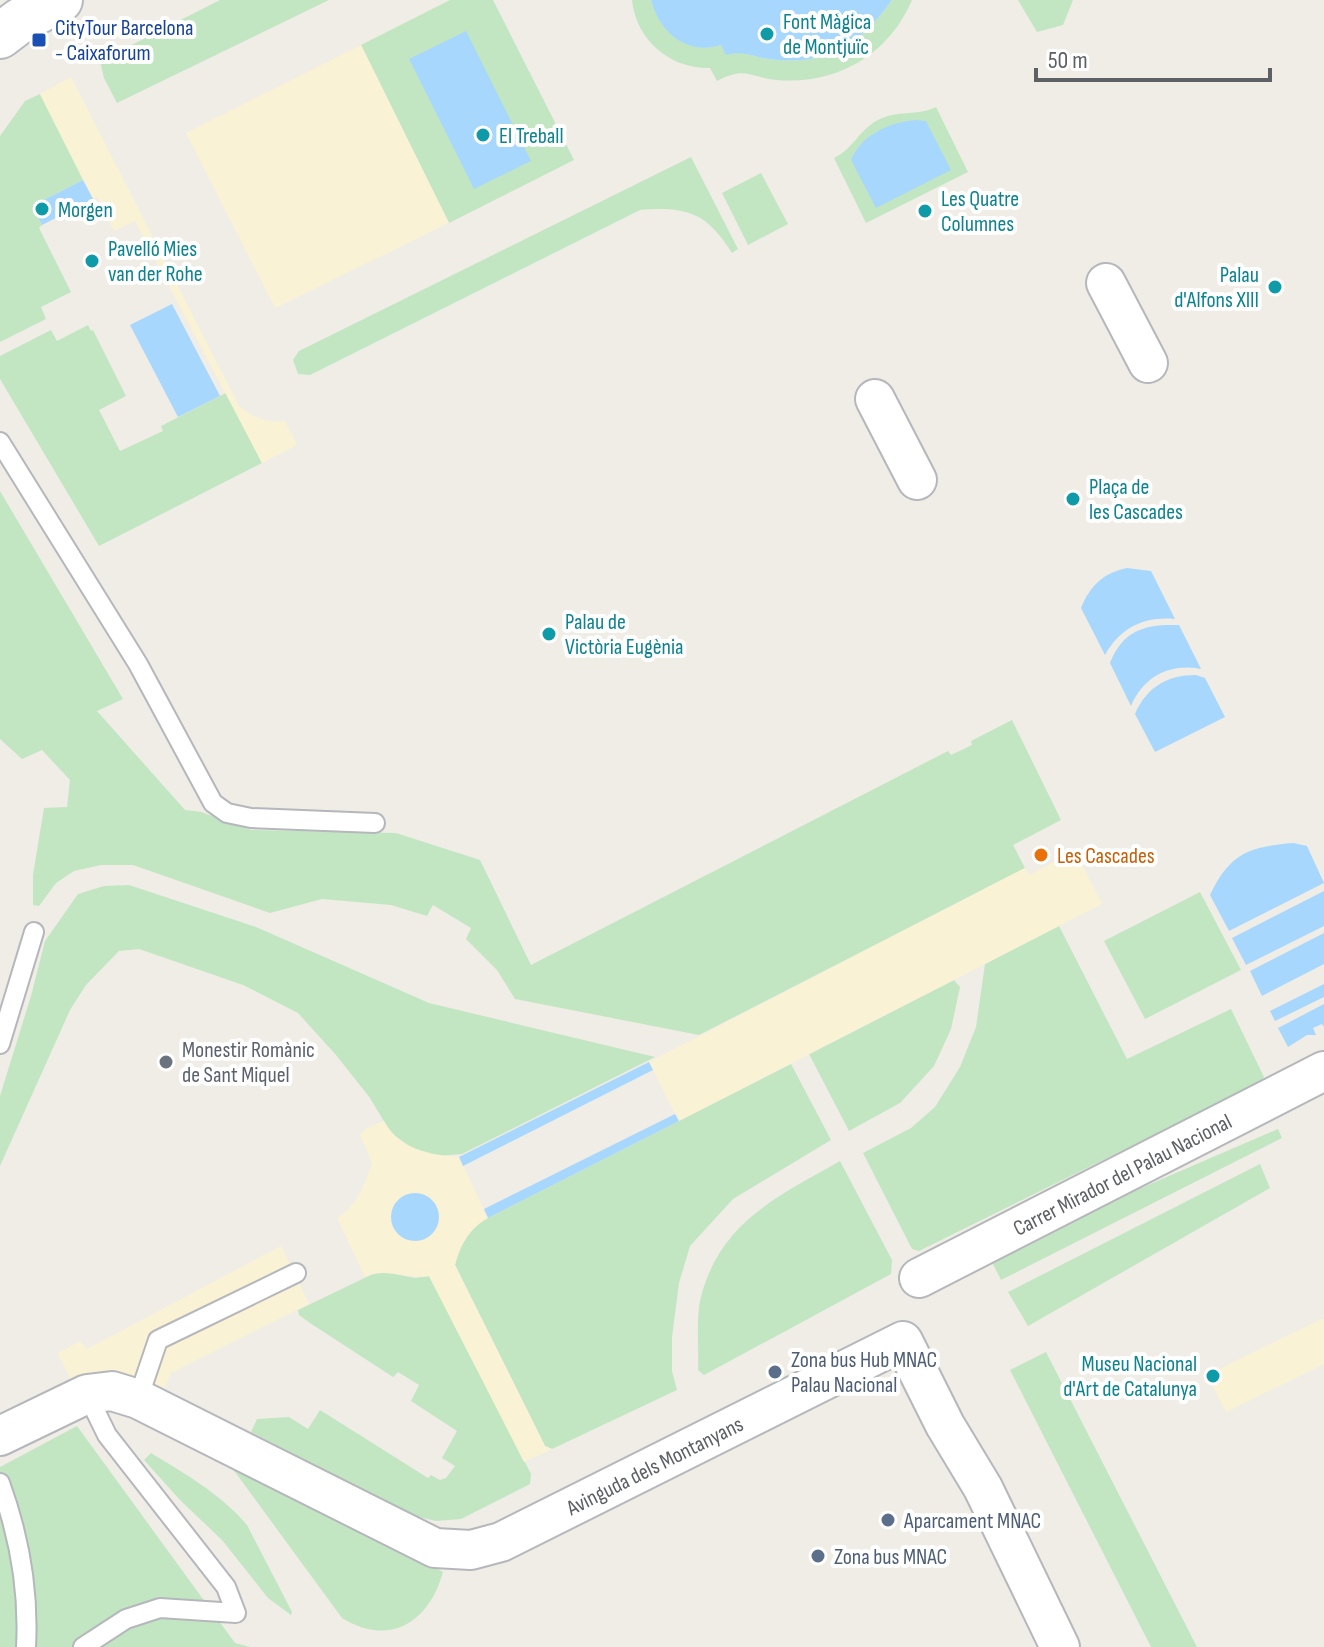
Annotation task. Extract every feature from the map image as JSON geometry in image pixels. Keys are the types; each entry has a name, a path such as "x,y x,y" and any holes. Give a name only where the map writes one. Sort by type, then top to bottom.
{"street":[{"path":"0,36 21,20 60,0"},
{"path":"1106,283 1148,363"},
{"path":"875,399 917,480"},
{"name":"Carrer Mirador del Palau Nacional","path":"919,1278 1324,1071"},
{"name":"Avinguda dels Montanyans","path":"0,1436 87,1394 112,1391 138,1399 435,1548 471,1550 501,1542 903,1341 945,1425 983,1488 1060,1647"}],"lane":[{"path":"0,442 138,664 213,803 227,813 251,818 375,823"},
{"path":"0,1044 34,932"},
{"path":"138,1399 158,1340 296,1273"},
{"path":"83,1647 126,1619 160,1608 236,1613 226,1587 107,1435 87,1394"},
{"path":"0,1483 24,1579 26,1647"}],"green space":[{"path":"220,0 329,0 117,103 104,78 100,61"},
{"path":"450,0 493,0 574,160 449,223 361,45"},
{"path":"632,0 651,0 668,30 687,43 709,47 721,45 726,54 742,53 789,61 824,56 840,49 867,29 892,0 912,0 890,36 875,51 840,71 799,80 777,80 741,73 717,81 710,68 682,63 658,49 640,28"},
{"path":"1018,0 1073,0 1063,25 1037,32"},
{"path":"40,94 83,180 32,206 42,225 39,228 71,292 41,307 46,319 0,342 0,136 25,101"},
{"path":"936,107 968,172 866,223 834,158 878,120"},
{"path":"691,157 738,249 732,253 714,229 694,215 671,209 640,210 310,375 298,374 293,360 299,351"},
{"path":"761,173 788,224 748,245 722,193"},
{"path":"88,325 126,396 99,410 120,451 163,431 161,426 226,393 262,463 99,546 0,379 0,356 51,330 57,341"},
{"path":"0,491 123,699 97,711 185,810 201,812 251,830 396,833 480,860 531,965 948,751 951,755 972,745 971,741 1012,720 1061,820 1013,845 1025,868 699,1035 515,999 497,970 466,939 471,928 433,905 427,916 391,905 322,899 270,913 133,865 101,865 74,871 56,883 39,906 33,905 33,875 44,808 67,807 70,780 42,750 22,759 0,739"},
{"path":"129,885 256,927 429,1003 655,1057 462,1154 438,1156 412,1148 391,1133 370,1098 298,1013 243,985 139,949 119,951 86,985 70,1010 0,1166 0,1096 45,941 78,894 104,886"},
{"path":"1200,892 1241,970 1145,1019 1104,941"},
{"path":"1059,926 1127,1059 1231,1009 1264,1077 1261,1082 919,1251 912,1249 863,1153 911,1128 935,1107 960,1067 976,1027 985,964"},
{"path":"954,980 960,987 951,1029 934,1066 900,1103 849,1131 809,1054"},
{"path":"791,1064 831,1140 733,1199 690,1246 679,1283 672,1337 672,1371 677,1390 552,1449 545,1446 455,1265 466,1238 476,1224"},
{"path":"1278,1129 1282,1138 1001,1280 988,1254"},
{"path":"840,1161 892,1260 891,1274 704,1375 698,1370 700,1301 721,1251 753,1215"},
{"path":"1260,1164 1270,1188 1028,1326 1008,1292"},
{"path":"379,1271 415,1278 429,1276 531,1474 530,1484 461,1519 436,1521 410,1515 251,1432 257,1419 289,1417 308,1429 320,1410 428,1478 431,1475 440,1480 446,1478 455,1466 442,1458 457,1431 411,1401 419,1385 398,1372 393,1377 299,1315 298,1310"},
{"path":"1046,1352 1197,1647 1151,1647 1010,1370"},
{"path":"77,1426 235,1643 250,1647 0,1647 0,1467"},
{"path":"151,1453 214,1494 247,1525 291,1615 268,1598 222,1540 144,1460"},
{"path":"227,1461 443,1572 428,1605 417,1617 391,1630 359,1626 342,1618"}],"sand":[{"path":"361,45 449,223 275,308 186,133"},
{"path":"71,77 239,406 260,419 285,421 297,445 262,463 135,221 114,231 97,197 93,199 40,94"},
{"path":"1075,851 1102,904 679,1121 649,1062 1025,868 1029,875"},
{"path":"384,1121 398,1138 416,1149 459,1157 488,1218 467,1238 455,1265 545,1446 552,1449 524,1462 429,1276 380,1273 365,1277 337,1218 355,1201 372,1163 360,1134","holes":["434,1203 439,1214 423,1240 401,1236 393,1226 395,1204"]},
{"path":"281,1246 309,1304 171,1373 165,1388 139,1379 109,1374 71,1381 58,1353 80,1341 87,1349"},
{"path":"1324,1318 1324,1364 1226,1412 1207,1375"}],"water":[{"name":"Font Màgica de Montjuïc","path":"651,0 892,0 854,41 825,56 789,61 742,54 726,55 721,45 709,48 686,44 668,31"},
{"path":"466,31 531,161 474,189 409,59"},
{"path":"915,120 926,121 951,170 876,208 851,160 862,143 877,131"},
{"path":"83,180 93,199 42,225 32,206"},
{"path":"172,304 220,396 178,417 130,325"},
{"path":"1127,568 1151,571 1175,619 1153,620 1134,626 1118,638 1105,655 1081,608 1098,582 1111,573"},
{"path":"1179,625 1201,669 1179,668 1159,674 1143,687 1131,706 1110,663 1115,652 1137,631"},
{"path":"1196,675 1205,678 1225,717 1155,752 1135,714 1159,684 1176,677"},
{"path":"1293,843 1307,846 1324,883 1229,931 1210,895 1225,870 1233,861 1253,850"},
{"path":"1324,891 1324,926 1246,965 1232,938"},
{"path":"1324,933 1324,964 1262,996 1250,971"},
{"path":"1324,984 1324,997 1275,1021 1270,1011"},
{"path":"1324,1004 1324,1027 1322,1024 1313,1028 1316,1035 1307,1035 1288,1047 1278,1028"},
{"path":"649,1062 653,1070 463,1166 459,1157"},
{"path":"675,1114 679,1121 488,1218 484,1209"},
{"path":"415,1193 432,1200 439,1217 432,1234 415,1241 398,1234 391,1217 398,1200"}],"place":[{"name":"Font Màgica de Montjuïc","path":"767,34"},
{"name":"CityTour Barcelona - Caixaforum","path":"39,40"},
{"name":"El Treball","path":"483,135"},
{"name":"Morgen","path":"42,209"},
{"name":"Les Quatre Columnes","path":"925,211"},
{"name":"Pavelló Mies van der Rohe","path":"92,261"},
{"name":"Palau d'Alfons XIII","path":"1275,287"},
{"name":"Plaça de les Cascades","path":"1073,499"},
{"name":"Palau de Victòria Eugènia","path":"549,634"},
{"name":"Les Cascades","path":"1041,855"},
{"name":"Monestir Romànic de Sant Miquel","path":"166,1062"},
{"name":"Zona bus Hub MNAC Palau Nacional","path":"775,1372"},
{"name":"Museu Nacional d'Art de Catalunya","path":"1213,1376"},
{"name":"Aparcament MNAC","path":"888,1520"},
{"name":"Zona bus MNAC","path":"818,1556"}]}
